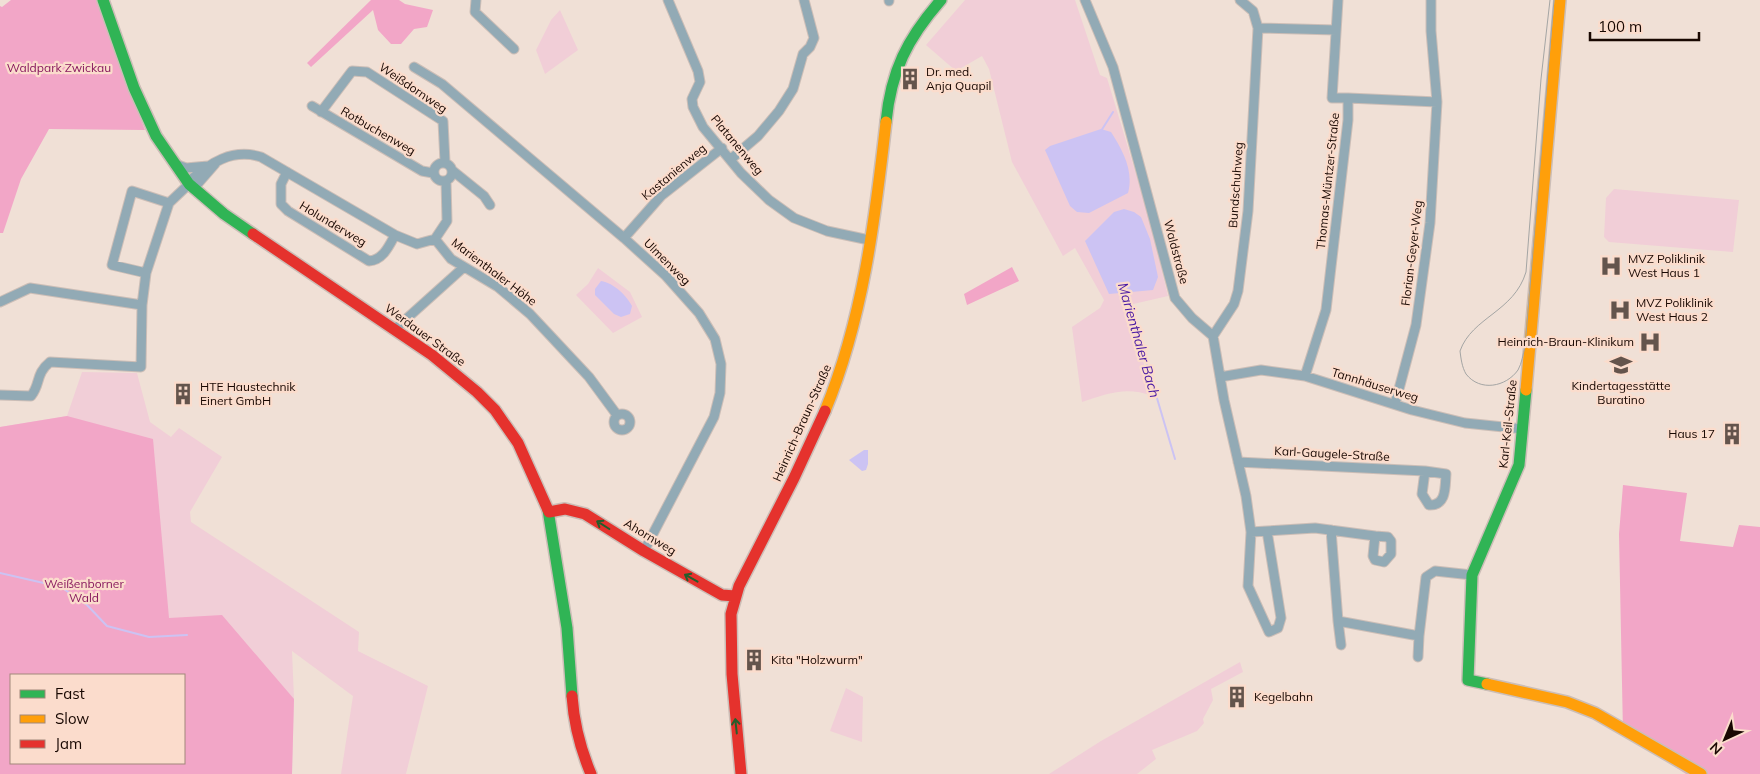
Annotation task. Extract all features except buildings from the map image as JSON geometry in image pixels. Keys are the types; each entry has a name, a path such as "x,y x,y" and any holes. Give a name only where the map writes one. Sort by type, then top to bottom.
{"street":[{"name":"Werdauer Straße","path":"103,0 134,88 156,136 190,185 238,225 439,360 495,410 518,443 549,512 566,628 574,722 580,748 591,774"},
{"path":"476,0 475,12 514,49"},
{"name":"Platanenweg","path":"668,0 699,76 700,82 692,99 693,107 703,128 722,148 741,173 769,200 794,218 827,230 869,240"},
{"path":"731,159 758,136 778,111 792,88 803,54 810,47 814,38 804,0"},
{"name":"Heinrich-Braun-Straße","path":"741,774 732,654 731,614 735,596 820,420 841,368 864,278 876,203 889,92 894,72 905,47 941,0"},
{"name":"Waldstraße","path":"1085,0 1113,67 1175,298 1192,318 1213,336"},
{"name":"Bundschuhweg","path":"1213,336 1234,304 1240,278 1248,211 1258,28 1254,11 1240,0"},
{"name":"Thomas-Müntzer-Straße","path":"1305,376 1326,310 1348,120 1348,98 1332,98 1338,0"},
{"name":"Florian-Geyer-Weg","path":"1395,404 1416,325 1429,232 1437,102 1431,31 1431,0"},
{"name":"Karl-Keil-Straße","path":"1560,0 1538,273 1523,429 1515,478 1472,575 1468,680 1567,702 1595,713 1701,774"},
{"path":"1258,28 1336,30"},
{"name":"Ulmenweg","path":"414,67 448,88 624,238 666,276 699,313 715,339 721,364 720,393 714,417 644,551"},
{"name":"Weißdornweg","path":"321,112 352,70 358,69 367,72 443,121 445,162"},
{"path":"1348,98 1437,102"},
{"name":"Rotbuchenweg","path":"312,106 422,171 433,173"},
{"name":"Kastanienweg","path":"624,238 661,196 722,148"},
{"name":"Marienthaler Höhe","path":"174,164 186,168 213,163 233,154 250,154 262,157 395,235 417,244 435,239 447,222 446,181"},
{"path":"453,171 446,181 438,180 433,173 435,167 445,162 452,167 453,171 484,196 490,205"},
{"name":"Marienthaler Höhe","path":"169,203 213,163"},
{"name":"Holunderweg","path":"287,172 281,184 280,204 288,211 370,261 375,260 384,253 395,235"},
{"path":"0,395 31,396 35,391 42,368 50,362 142,366 142,305 146,273 169,203 132,191 112,265 146,273"},
{"name":"Marienthaler Höhe","path":"435,239 444,253 498,287 536,320 589,376 617,415"},
{"path":"395,329 464,267"},
{"path":"0,302 30,288 142,305"},
{"path":"1213,336 1251,532 1248,586 1269,632 1278,628 1280,618 1267,532"},
{"name":"Tannhäuserweg","path":"1220,377 1261,370 1305,376 1465,423 1523,429"},
{"name":"Karl-Gaugele-Straße","path":"1238,462 1425,471"},
{"name":"Ahornweg","path":"549,512 565,509 585,514 644,551 722,595 735,596"},
{"path":"1251,532 1299,528 1375,536"},
{"path":"1331,530 1341,645"},
{"path":"1418,657 1426,577 1435,571 1472,575"},
{"path":"1338,621 1419,636"}],"green space":[{"name":"Waldpark Zwickau","path":"11,0 96,0 145,130 49,129 21,179 3,233 0,233 0,6 2,7"},
{"path":"371,0 399,0 405,4 433,10 427,27 414,29 401,44 391,44 378,30 373,10 311,67 307,63"},
{"path":"965,0 1075,0 1100,75 1107,78 1149,217 1168,296 1129,305 1152,396 1125,391 1082,402 1072,327 1100,308 1104,300 1075,248 1063,256 1012,162 989,69 982,56 956,71 926,45"},
{"path":"560,10 578,50 545,74 536,50 551,20"},
{"path":"1614,189 1739,200 1733,252 1609,242 1604,237 1606,198"},
{"path":"1012,267 1019,281 967,305 964,294"},
{"path":"598,268 630,292 642,317 613,333 576,295 588,284"},
{"name":"Weißenborner Wald","path":"82,372 137,373 150,422 171,437 179,428 222,457 190,512 191,522 359,632 358,651 428,686 406,774 341,774 353,696 292,651 294,699 292,774 0,774 0,427 67,416"},
{"name":"Weißenborner Wald","path":"67,416 153,439 169,618 222,615 294,699 292,774 0,774 0,427"},
{"path":"1623,485 1687,493 1680,541 1733,547 1739,525 1760,527 1760,774 1686,774 1623,733 1619,534"},
{"path":"1240,662 1243,672 1211,689 1213,700 1203,719 1204,723 1197,731 1152,750 1156,759 1137,774 1049,774 1101,741"},
{"path":"846,688 863,697 862,742 830,731"}],"shaded area":[{"path":"1101,129 1111,132 1120,146 1130,177 1128,193 1089,213 1077,212 1070,206 1045,150 1050,146"},
{"path":"1124,209 1134,212 1141,217 1150,239 1158,277 1153,290 1109,294 1085,241 1114,212"},
{"path":"601,281 611,284 627,298 632,306 630,314 621,317 614,314 595,295 595,289"},
{"path":"864,450 868,450 868,464 866,470 862,471 849,460"}],"waterway":[{"name":"Marienthaler Bach","path":"1101,131 1113,112"},
{"name":"Marienthaler Bach","path":"1126,294 1127,307 1138,334 1175,459"},
{"path":"0,573 61,587 87,605 107,626 149,637 187,635"}],"tram line":[{"path":"1550,0 1541,79 1526,272 1512,296 1474,330 1466,339 1460,351 1466,374 1472,380 1485,385 1500,383 1513,376 1518,370 1525,347 1554,0"}],"traffic: fast":[{"path":"103,0 134,88 156,136 189,184 224,214 253,234"},
{"path":"886,122 892,87 903,56 919,28 941,0"},
{"path":"1487,684 1468,680 1472,575 1519,465 1526,390"},
{"path":"548,510 567,628 572,696"}],"traffic: slow":[{"path":"1526,390 1560,0"},
{"path":"825,411 849,341 866,269 886,122"},
{"path":"1487,684 1567,702 1595,713 1701,774"}],"traffic: jam":[{"path":"253,234 432,355 477,392 495,410 518,443 548,510"},
{"path":"741,774 732,674 731,614 739,586 794,478 825,411"},
{"path":"549,512 565,509 585,514 644,551 722,595 735,596"},
{"path":"572,696 578,736 591,774"}],"place":[{"name":"Dr. med. Anja Quapil","path":"910,79"},
{"name":"MVZ Poliklinik West Haus 1","path":"1611,266"},
{"name":"MVZ Poliklinik West Haus 2","path":"1620,310"},
{"name":"Heinrich-Braun-Klinikum","path":"1650,342"},
{"name":"Kindertagesstätte Buratino","path":"1621,365"},
{"name":"HTE Haustechnik Einert GmbH","path":"183,394"},
{"name":"Haus 17","path":"1732,434"},
{"name":"Kita \"Holzwurm\"","path":"754,660"},
{"name":"Kegelbahn","path":"1237,697"}]}
